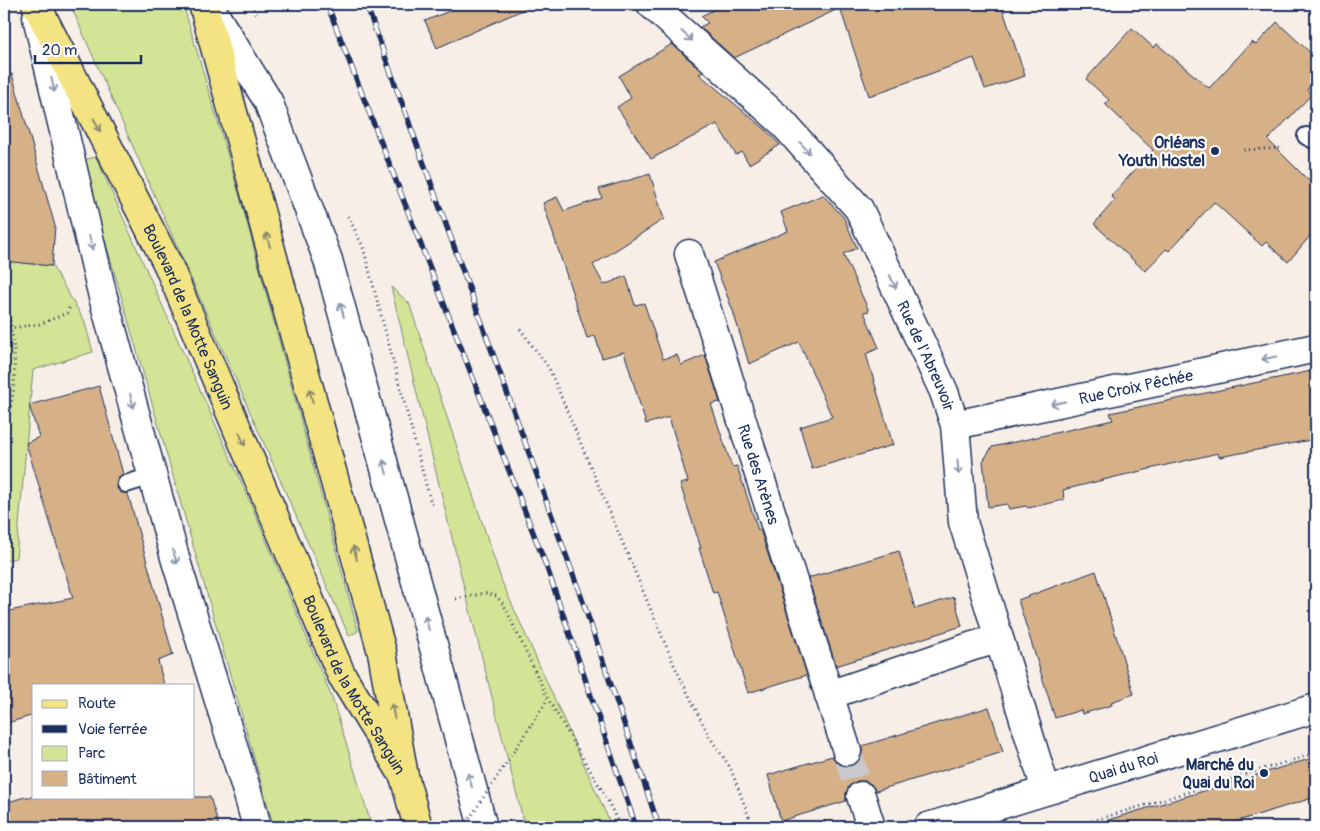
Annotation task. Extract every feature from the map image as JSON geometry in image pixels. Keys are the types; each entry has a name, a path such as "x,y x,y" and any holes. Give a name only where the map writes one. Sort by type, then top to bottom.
{"main road":[{"name":"Boulevard de la Motte Sanguin","path":"35,4 168,265 341,674 404,776"},
{"name":"Boulevard de la Motte Sanguin","path":"203,4 382,652 404,776"},
{"path":"404,776 418,827"}],"street":[{"name":"Boulevard de la Motte Sanguin","path":"35,4 103,297 176,560 257,827"},
{"path":"208,4 268,101 328,260 483,827"},
{"name":"Rue de l'Abreuvoir","path":"651,4 781,121 858,209 944,392 955,425 963,522 1046,790"},
{"name":"Rue des Arènes","path":"689,254 847,751"},
{"name":"Rue Croix Pêchée","path":"955,425 1316,348"},
{"path":"830,695 998,639"},
{"name":"Quai du Roi","path":"928,827 1316,708"},
{"path":"861,796 871,827"}],"lane":[{"path":"126,484 152,476"}],"path":[{"path":"4,329 40,324 67,313 73,300"},
{"path":"4,302 7,306 15,349 9,415 4,429"},
{"path":"520,329 549,368 675,667 709,736 730,767 753,827"},
{"path":"456,599 485,594 496,596 504,605 548,698 608,799 620,827"},
{"path":"464,827 548,698"},
{"path":"1073,827 1316,753"},
{"path":"1307,827 1316,824"}],"green space":[{"path":"70,4 183,4 240,197 358,631 349,636"},
{"path":"96,157 251,504 332,698 372,827 274,827 82,160"},
{"path":"4,261 52,266 84,320 93,352 33,370 16,558 4,561"},
{"path":"391,287 409,303 502,582 612,827 525,827"}],"building":[{"path":"466,4 536,4 437,48 425,21"},
{"path":"725,4 1001,4 1025,76 985,89 974,58 869,96 840,8 734,58 700,27 708,23 701,16"},
{"path":"1277,22 1316,58 1316,80 1307,90 1311,95 1268,140 1316,188 1316,229 1288,262 1266,242 1262,246 1214,202 1169,251 1166,249 1145,271 1094,224 1115,200 1111,196 1153,150 1105,104 1109,100 1086,79 1132,28 1154,48 1157,44 1209,88 1252,42 1256,45"},
{"path":"672,44 703,72 699,74 766,130 780,145 749,164 742,152 736,155 717,124 651,159 617,107 631,98 619,76"},
{"path":"12,74 55,226 52,266 4,261 4,75"},
{"path":"650,174 664,219 593,265 604,285 626,276 635,305 644,303 663,359 677,355 681,365 705,355 720,402 711,404 732,467 737,466 758,530 760,529 807,675 748,693 717,592 713,593 699,548 701,548 680,484 688,482 669,417 646,424 624,352 602,358 595,336 587,338 543,203 557,197 564,211 602,198 599,189"},
{"path":"823,195 844,218 857,248 843,254 869,311 864,312 879,348 866,354 893,445 812,469 800,427 832,417 799,342 749,364 733,311 714,262 788,231 781,212"},
{"path":"1316,370 1316,439 1219,457 1218,453 1111,478 1063,490 1064,500 1028,508 1026,506 1009,509 1007,504 988,507 983,461 992,447 1113,420 1110,413"},
{"path":"99,386 123,474 118,478 116,486 120,492 128,494 173,655 158,661 164,684 32,684 32,716 4,724 4,612 73,598 26,443 39,437 29,405"},
{"path":"899,551 915,609 954,597 962,626 836,666 808,578"},
{"path":"1096,571 1134,694 1111,702 1112,705 1082,714 1081,710 1055,718 1018,600"},
{"path":"989,707 1003,752 876,791 871,784 865,781 857,781 849,786 846,793 846,801 781,821 768,775 832,756 837,763 843,766 851,766 859,761 862,754 862,746"},
{"path":"1316,757 1316,797 1218,827 1109,827 1108,820"},
{"path":"25,797 210,797 219,827 4,827 4,803"}],"tunnel":[{"path":"847,751 861,796"}],"railway":[{"path":"327,4 547,568 636,827"},
{"path":"366,4 583,602 659,827"}],"place":[{"name":"Orléans Youth Hostel","path":"1215,151"},
{"name":"Marché du Quai du Roi","path":"1264,773"}]}
